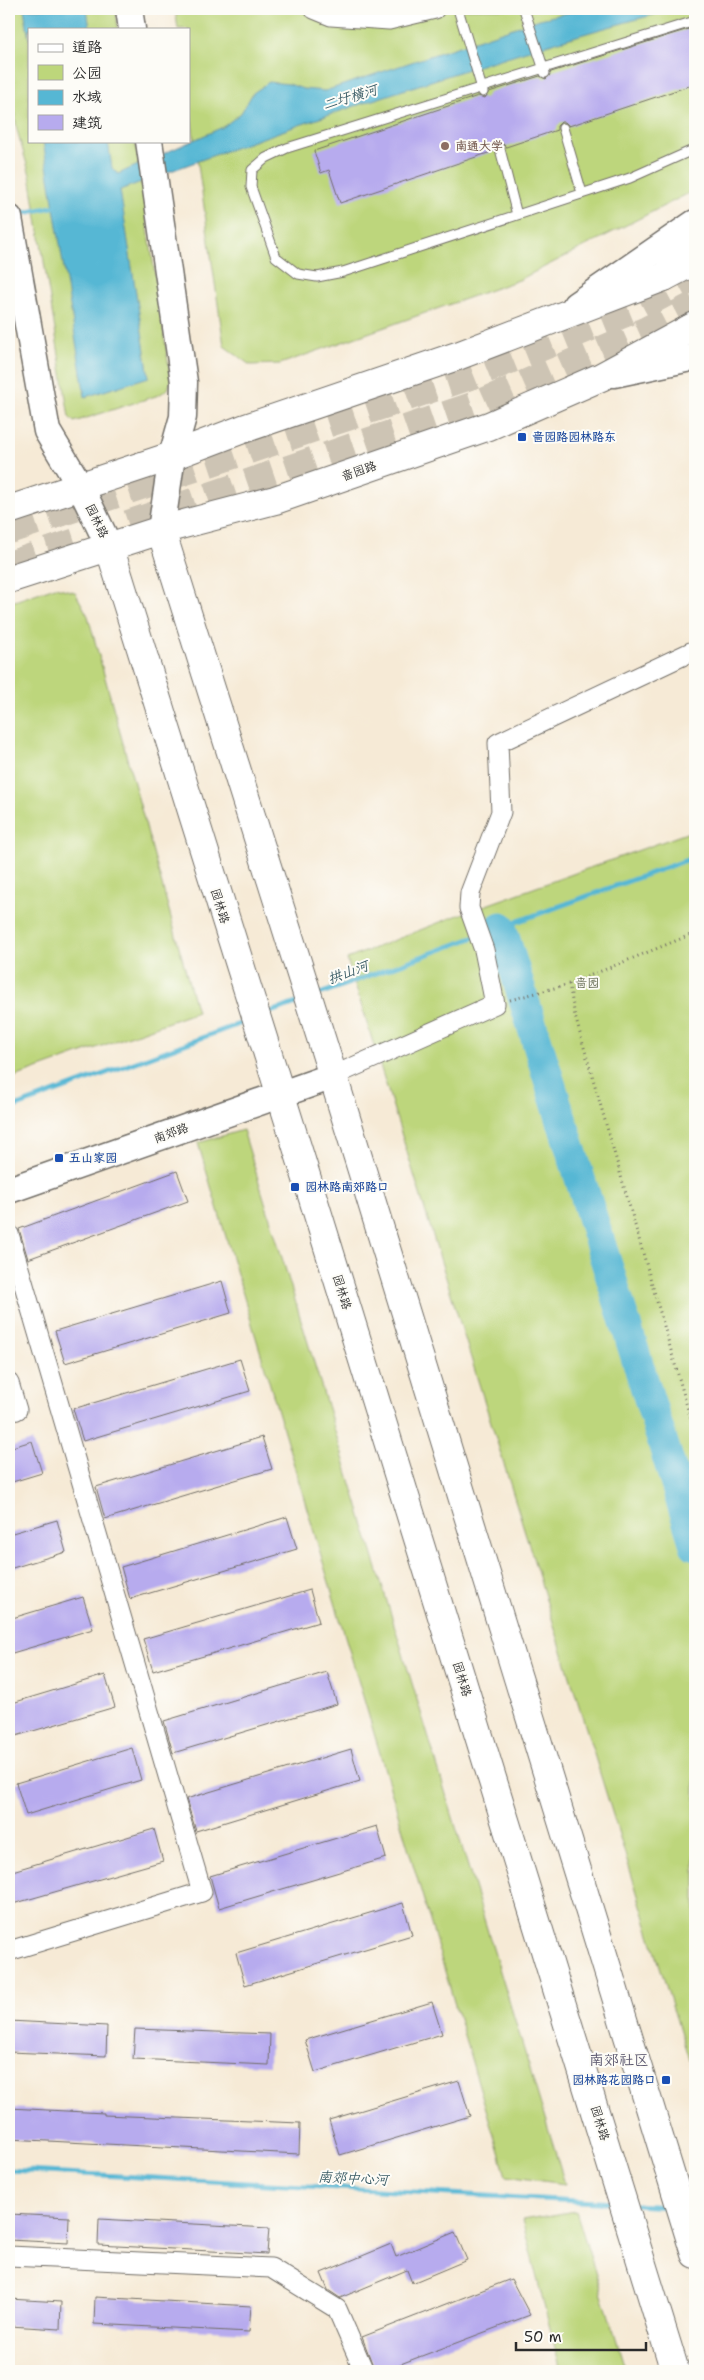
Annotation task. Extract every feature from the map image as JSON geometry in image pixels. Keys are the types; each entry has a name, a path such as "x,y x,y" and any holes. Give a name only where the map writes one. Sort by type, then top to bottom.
{"main road":[{"path":"129,9 132,28"},
{"path":"149,142 184,382 183,417 172,456 161,530 333,1076 695,2254"},
{"name":"园林路","path":"9,218 47,431 80,486 109,546 675,2371"},
{"path":"556,318 695,224"},
{"path":"664,277 695,250"},
{"path":"9,510 172,456 243,429 460,355 664,277 695,261"},
{"name":"啬园路","path":"9,579 161,530 275,500 480,430 601,377 694,328"},
{"path":"601,377 695,357"},
{"name":"南郊路","path":"9,1190 333,1076"}],"street":[{"path":"314,9 331,16 389,20 435,9"},
{"path":"333,1076 495,1004 484,950 469,908 470,893 501,812 498,743 695,650"},
{"path":"9,1234 202,1892 9,1951"},
{"path":"9,1383 17,1410 9,1412"},
{"path":"9,2256 271,2268 337,2309 364,2371"}],"lane":[{"path":"458,9 483,91"},
{"path":"524,9 544,71"},
{"path":"695,21 483,91 287,148 266,158 252,170 251,187 276,257 298,274 317,277 343,272 630,178 695,149"},
{"path":"563,128 582,193"},
{"path":"500,149 518,215"}],"path":[{"path":"495,1004 569,984 695,933"},
{"path":"569,984 575,1016 695,1434"}],"green space":[{"path":"9,9 116,9 118,28 28,28 28,142 135,142 171,381 168,389 159,395 74,422 69,417 30,175 17,130 9,75"},
{"name":"南通大学","path":"175,9 695,9 695,190 519,280 280,364 250,365 224,346 190,109 190,28 178,28"},
{"path":"55,587 75,592 88,616 197,1012 9,1079 9,603"},
{"name":"啬园","path":"695,830 695,2079 347,959 453,917"},
{"path":"243,1130 565,2184 506,2176 198,1143"},
{"path":"576,2211 626,2371 561,2371 522,2220"}],"water":[{"path":"24,9 87,9 90,28 28,28 28,33"},
{"name":"二圩横河","path":"585,9 676,9 556,42 437,79 268,136 120,190 149,377 85,397 43,142 108,142 112,168 118,174 223,127 241,113 253,93 269,82 289,84 303,89 325,91 540,19"}],"building":[{"path":"695,27 695,48 691,50 695,62 695,84 569,126 565,122 561,122 557,126 557,130 506,147 502,143 498,143 494,147 494,151 340,203 329,170 321,173 314,151 478,96 485,98 489,92 540,76 546,79 551,72"},
{"path":"177,1171 188,1201 28,1259 19,1229"},
{"path":"222,1281 231,1313 65,1363 55,1331"},
{"path":"240,1359 250,1391 83,1441 73,1409"},
{"path":"262,1437 272,1469 105,1519 96,1487"},
{"path":"32,1441 42,1473 9,1483 9,1448"},
{"path":"287,1517 297,1549 130,1599 121,1567"},
{"path":"57,1520 66,1552 9,1569 9,1534"},
{"path":"310,1590 319,1622 153,1671 143,1639"},
{"path":"83,1597 93,1629 9,1654 9,1619"},
{"path":"327,1672 337,1704 173,1753 164,1721"},
{"path":"105,1675 115,1707 9,1738 9,1704"},
{"path":"132,1748 141,1780 26,1815 16,1783"},
{"path":"351,1749 360,1781 196,1831 186,1799"},
{"path":"377,1826 386,1858 219,1908 210,1876"},
{"path":"154,1829 163,1861 9,1905 9,1872"},
{"path":"403,1903 412,1935 245,1985 236,1953"},
{"path":"432,2002 442,2034 315,2072 305,2040"},
{"path":"9,2021 107,2026 106,2056 9,2052"},
{"path":"135,2029 270,2034 269,2065 133,2059"},
{"path":"459,2081 470,2116 340,2155 329,2120"},
{"path":"9,2108 104,2113 104,2115 300,2123 299,2154 9,2139"},
{"path":"9,2214 69,2217 68,2243 9,2240"},
{"path":"99,2219 269,2228 267,2254 98,2245"},
{"path":"455,2232 467,2260 412,2283 407,2270 340,2298 328,2290 321,2273 391,2244 396,2257"},
{"path":"511,2279 530,2315 382,2371 375,2371 362,2337"},
{"path":"95,2297 251,2306 249,2332 94,2324"},
{"path":"9,2299 61,2302 60,2329 9,2326"}],"waterway":[{"path":"14,215 57,206"},
{"name":"拱山河","path":"483,934 695,857"},
{"path":"501,927 695,1545"},
{"name":"拱山河","path":"317,995 475,937"},
{"name":"拱山河","path":"265,1014 302,1001"},
{"name":"拱山河","path":"9,1109 250,1020"},
{"name":"南郊中心河","path":"9,2170 615,2203"},
{"name":"南郊中心河","path":"633,2205 672,2207"}],"tunnel":[{"path":"9,530 470,376 638,308 695,277"},
{"path":"9,565 481,403 647,330 695,305"}],"place":[{"name":"南通大学","path":"445,146"},
{"name":"啬园路园林路东","path":"522,437"},
{"name":"五山家园","path":"59,1158"},
{"name":"园林路南郊路口","path":"295,1187"},
{"name":"园林路花园路口","path":"666,2080"}],"district":[{"name":"南郊社区","path":"619,2060"}]}
